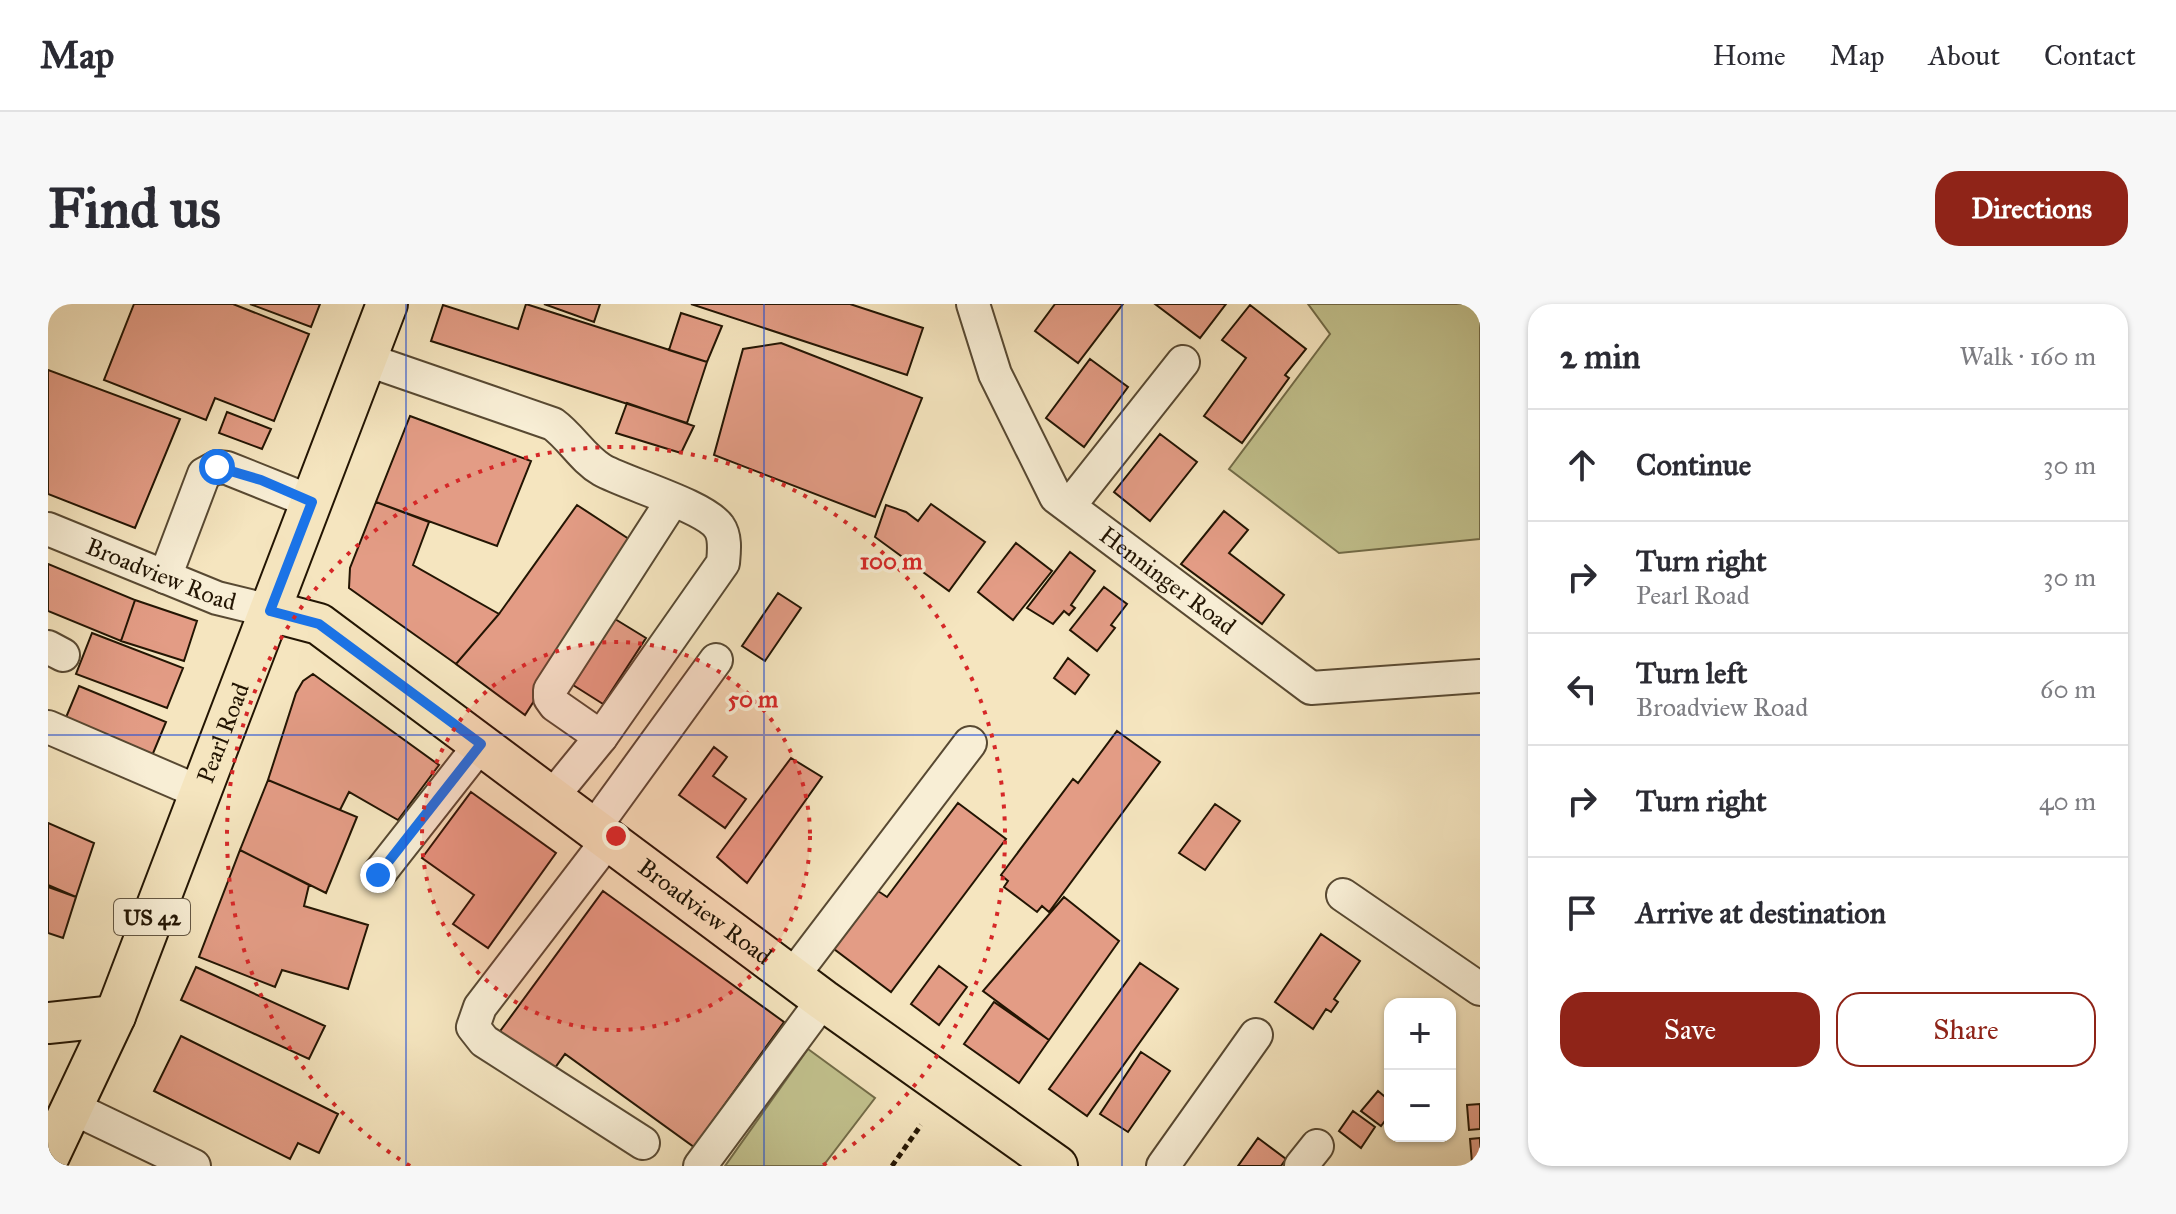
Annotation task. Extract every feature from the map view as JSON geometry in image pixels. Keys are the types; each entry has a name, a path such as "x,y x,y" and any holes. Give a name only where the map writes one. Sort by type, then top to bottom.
{"main road":[{"name":"Pearl Road","path":"48,1158 115,1016 387,304"},
{"name":"Broadview Road","path":"270,611 319,624 823,1000 1057,1166"},
{"path":"48,1023 115,1016"}],"street":[{"name":"Henninger Road","path":"973,304 995,374 1056,497 1311,688 1480,676"},
{"path":"365,359 553,424 600,469 703,514 719,527 725,546 723,563 601,737 552,797"},
{"path":"1069,506 1183,362"},
{"path":"165,577 204,474 217,467 227,468 312,502"},
{"path":"601,737 555,705 550,698 550,690 672,501"},
{"name":"Broadview Road","path":"48,529 217,598 270,611"},
{"path":"643,1143 484,1041 473,1027 480,1007 601,834 716,660"},
{"path":"48,727 199,792"},
{"path":"792,977 970,743"},
{"path":"378,875 481,744"},
{"path":"1343,895 1480,989"},
{"path":"700,1166 823,1000"},
{"path":"1163,1166 1256,1035"},
{"path":"73,1108 150,1157 194,1166"}],"path":[{"path":"892,1166 921,1125"}],"green space":[{"path":"1308,304 1480,304 1480,539 1339,553 1229,469 1330,334"},
{"path":"808,1049 875,1098 823,1166 725,1166"}],"building":[{"path":"134,304 233,304 309,334 274,421 215,398 206,420 104,380"},
{"path":"250,304 320,304 311,327"},
{"path":"526,304 707,362 687,423 431,341 443,305 518,329"},
{"path":"544,304 600,304 594,322"},
{"path":"691,304 850,304 923,328 907,375"},
{"path":"1055,304 1123,304 1078,363 1035,331"},
{"path":"1155,304 1226,304 1200,338"},
{"path":"1250,305 1306,349 1285,375 1289,378 1242,443 1204,416 1246,358 1222,340"},
{"path":"681,313 722,326 707,362 669,350"},
{"path":"781,343 922,398 875,517 714,455 743,349"},
{"path":"1090,359 1128,387 1084,447 1046,418"},
{"path":"48,370 180,419 135,528 48,494"},
{"path":"627,403 694,426 681,453 616,433"},
{"path":"227,412 271,429 262,449 219,433"},
{"path":"410,416 531,461 497,546 376,502"},
{"path":"1160,434 1197,462 1150,521 1114,492"},
{"path":"376,502 429,522 413,565 499,614 456,664 349,588 350,568"},
{"path":"931,504 985,542 949,591 875,537 886,505 906,512 918,521"},
{"path":"577,505 635,543 525,715 456,664 499,614"},
{"path":"1224,511 1248,530 1229,553 1284,595 1262,624 1181,564"},
{"path":"1016,543 1052,571 1013,620 978,592"},
{"path":"1070,552 1095,571 1071,605 1075,608 1069,615 1064,611 1053,624 1027,608"},
{"path":"48,564 135,600 121,641 48,611"},
{"path":"1104,587 1127,604 1111,625 1115,628 1097,651 1070,630"},
{"path":"778,593 801,608 765,661 742,646"},
{"path":"135,600 197,621 184,661 121,641"},
{"path":"615,619 646,638 603,704 573,685"},
{"path":"92,633 183,668 167,708 76,674"},
{"path":"1068,658 1089,675 1075,694 1054,678"},
{"path":"313,674 439,765 398,820 349,792 340,810 268,780 296,693 303,681"},
{"path":"79,686 166,722 149,763 62,727"},
{"path":"1117,731 1160,762 1049,912 1042,906 1037,912 1004,887 1008,881 1001,875 1073,779 1078,783"},
{"path":"714,747 727,757 713,776 746,799 725,828 679,795"},
{"path":"791,758 822,777 747,883 717,857"},
{"path":"268,780 357,817 326,893 240,850"},
{"path":"471,792 556,853 488,948 453,924 474,895 422,858"},
{"path":"958,803 1006,839 891,992 834,949 878,891 887,897"},
{"path":"1215,804 1240,821 1205,870 1179,853"},
{"path":"48,823 94,843 76,897 48,885"},
{"path":"240,850 309,885 304,906 368,925 348,989 282,970 275,987 199,957"},
{"path":"48,887 76,897 63,938 48,933"},
{"path":"603,891 784,1022 694,1147 565,1054 552,1072 498,1034"},
{"path":"1064,897 1119,941 1049,1040 983,991"},
{"path":"1321,934 1360,961 1334,999 1338,1002 1331,1012 1326,1009 1313,1029 1275,1002"},
{"path":"1140,963 1178,989 1087,1116 1049,1089"},
{"path":"939,966 967,987 939,1025 911,1004"},
{"path":"196,967 325,1026 309,1059 181,1000"},
{"path":"994,1002 1049,1040 1019,1083 964,1044"},
{"path":"181,1036 338,1114 319,1153 298,1143 290,1159 154,1091"},
{"path":"1141,1052 1170,1071 1128,1132 1100,1114"},
{"path":"1378,1091 1384,1096 1384,1122 1381,1126 1361,1111"},
{"path":"1480,1104 1480,1129 1469,1130 1467,1105"},
{"path":"1353,1111 1375,1127 1361,1148 1339,1131"},
{"path":"1258,1138 1286,1159 1281,1166 1238,1166"},
{"path":"1480,1138 1480,1163 1472,1163 1470,1139"}],"route":[{"path":"217,467 261,480 312,502 270,611 319,624 481,744 378,875"}]}
